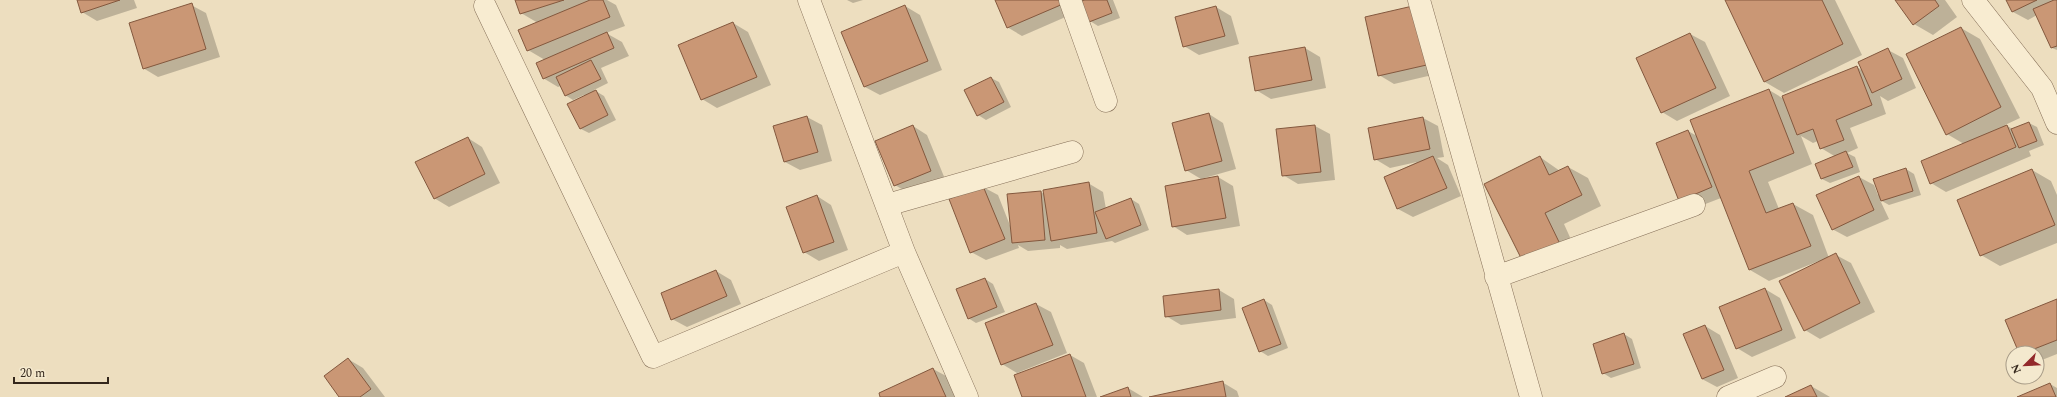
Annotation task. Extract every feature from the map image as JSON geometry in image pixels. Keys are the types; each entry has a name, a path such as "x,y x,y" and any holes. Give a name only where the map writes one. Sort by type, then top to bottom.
{"street":[{"path":"809,0 904,252 967,397"},
{"path":"1070,0 1106,101"},
{"path":"1419,0 1530,397"},
{"path":"1973,0 2042,88 2057,123"},
{"path":"485,6 653,357 904,252"},
{"path":"887,205 1072,152"},
{"path":"1496,277 1694,205"},
{"path":"1728,397 1775,377"}],"building":[{"path":"77,0 120,0 81,13"},
{"path":"515,0 564,0 520,14"},
{"path":"590,0 603,0 610,17 527,51 518,30"},
{"path":"995,0 1061,0 1063,4 1007,28"},
{"path":"1107,0 1112,13 1089,22 1081,1"},
{"path":"1725,0 1822,0 1843,44 1764,82"},
{"path":"1895,0 1935,0 1939,6 1913,25"},
{"path":"2006,0 2037,0 2012,12"},
{"path":"2057,0 2057,46 2051,48 2033,9"},
{"path":"192,3 206,49 143,69 129,23"},
{"path":"905,5 928,61 864,87 841,32"},
{"path":"1417,5 1431,64 1378,76 1365,17"},
{"path":"1216,6 1225,36 1183,47 1175,17"},
{"path":"733,22 757,77 701,100 678,45"},
{"path":"1961,27 2001,107 1946,135 1906,54"},
{"path":"607,32 614,48 543,79 536,63"},
{"path":"1690,33 1716,88 1661,113 1636,58"},
{"path":"1305,47 1312,80 1255,91 1249,57"},
{"path":"1888,48 1902,79 1872,93 1858,62"},
{"path":"591,60 601,79 565,96 556,77"},
{"path":"1857,66 1872,105 1836,120 1844,140 1820,149 1813,129 1797,135 1782,96"},
{"path":"991,77 1004,102 977,116 964,90"},
{"path":"1769,89 1794,153 1749,171 1766,213 1793,203 1811,246 1749,270 1690,120"},
{"path":"596,90 608,115 580,129 567,104"},
{"path":"1209,113 1222,161 1185,171 1172,123"},
{"path":"807,116 818,152 784,162 773,126"},
{"path":"1423,117 1430,149 1374,160 1368,128"},
{"path":"2029,122 2037,141 2019,148 2011,129"},
{"path":"913,125 931,171 894,186 875,141"},
{"path":"1315,125 1321,172 1282,176 1276,129"},
{"path":"2007,125 2016,147 1930,184 1921,161"},
{"path":"1688,130 1712,187 1679,201 1656,143"},
{"path":"468,137 485,174 434,199 415,162"},
{"path":"1846,151 1853,167 1821,179 1815,164"},
{"path":"1433,156 1447,188 1397,209 1384,177"},
{"path":"1540,156 1549,175 1568,166 1582,195 1545,213 1560,244 1523,262 1484,184"},
{"path":"1906,168 1913,191 1881,201 1873,179"},
{"path":"2032,169 2055,225 1980,256 1957,200"},
{"path":"1218,176 1226,218 1172,227 1165,186"},
{"path":"1859,176 1874,210 1832,230 1816,195"},
{"path":"1089,182 1097,233 1051,241 1043,190"},
{"path":"983,186 1005,239 970,253 949,199"},
{"path":"1041,191 1045,240 1012,243 1007,194"},
{"path":"817,195 834,242 803,253 786,207"},
{"path":"1131,198 1141,225 1106,239 1095,212"},
{"path":"1836,253 1860,303 1804,331 1779,281"},
{"path":"716,270 727,296 671,320 661,293"},
{"path":"985,278 997,307 968,319 956,289"},
{"path":"1765,288 1782,330 1736,349 1719,307"},
{"path":"1219,289 1221,310 1165,317 1163,296"},
{"path":"1264,299 1281,344 1259,352 1242,308"},
{"path":"2057,299 2057,340 2044,345 2016,345 2005,320"},
{"path":"1036,303 1053,345 1001,365 985,323"},
{"path":"1705,325 1724,370 1702,379 1683,334"},
{"path":"1624,333 1634,364 1602,374 1593,344"},
{"path":"1070,354 1086,397 1022,397 1014,375"},
{"path":"348,358 371,389 360,397 339,397 324,376"},
{"path":"933,368 946,397 880,397 879,393"},
{"path":"1223,381 1226,397 1149,397"},
{"path":"2050,383 2056,397 2017,397"},
{"path":"1811,385 1817,397 1785,397"},
{"path":"1128,387 1131,397 1100,397"}]}
